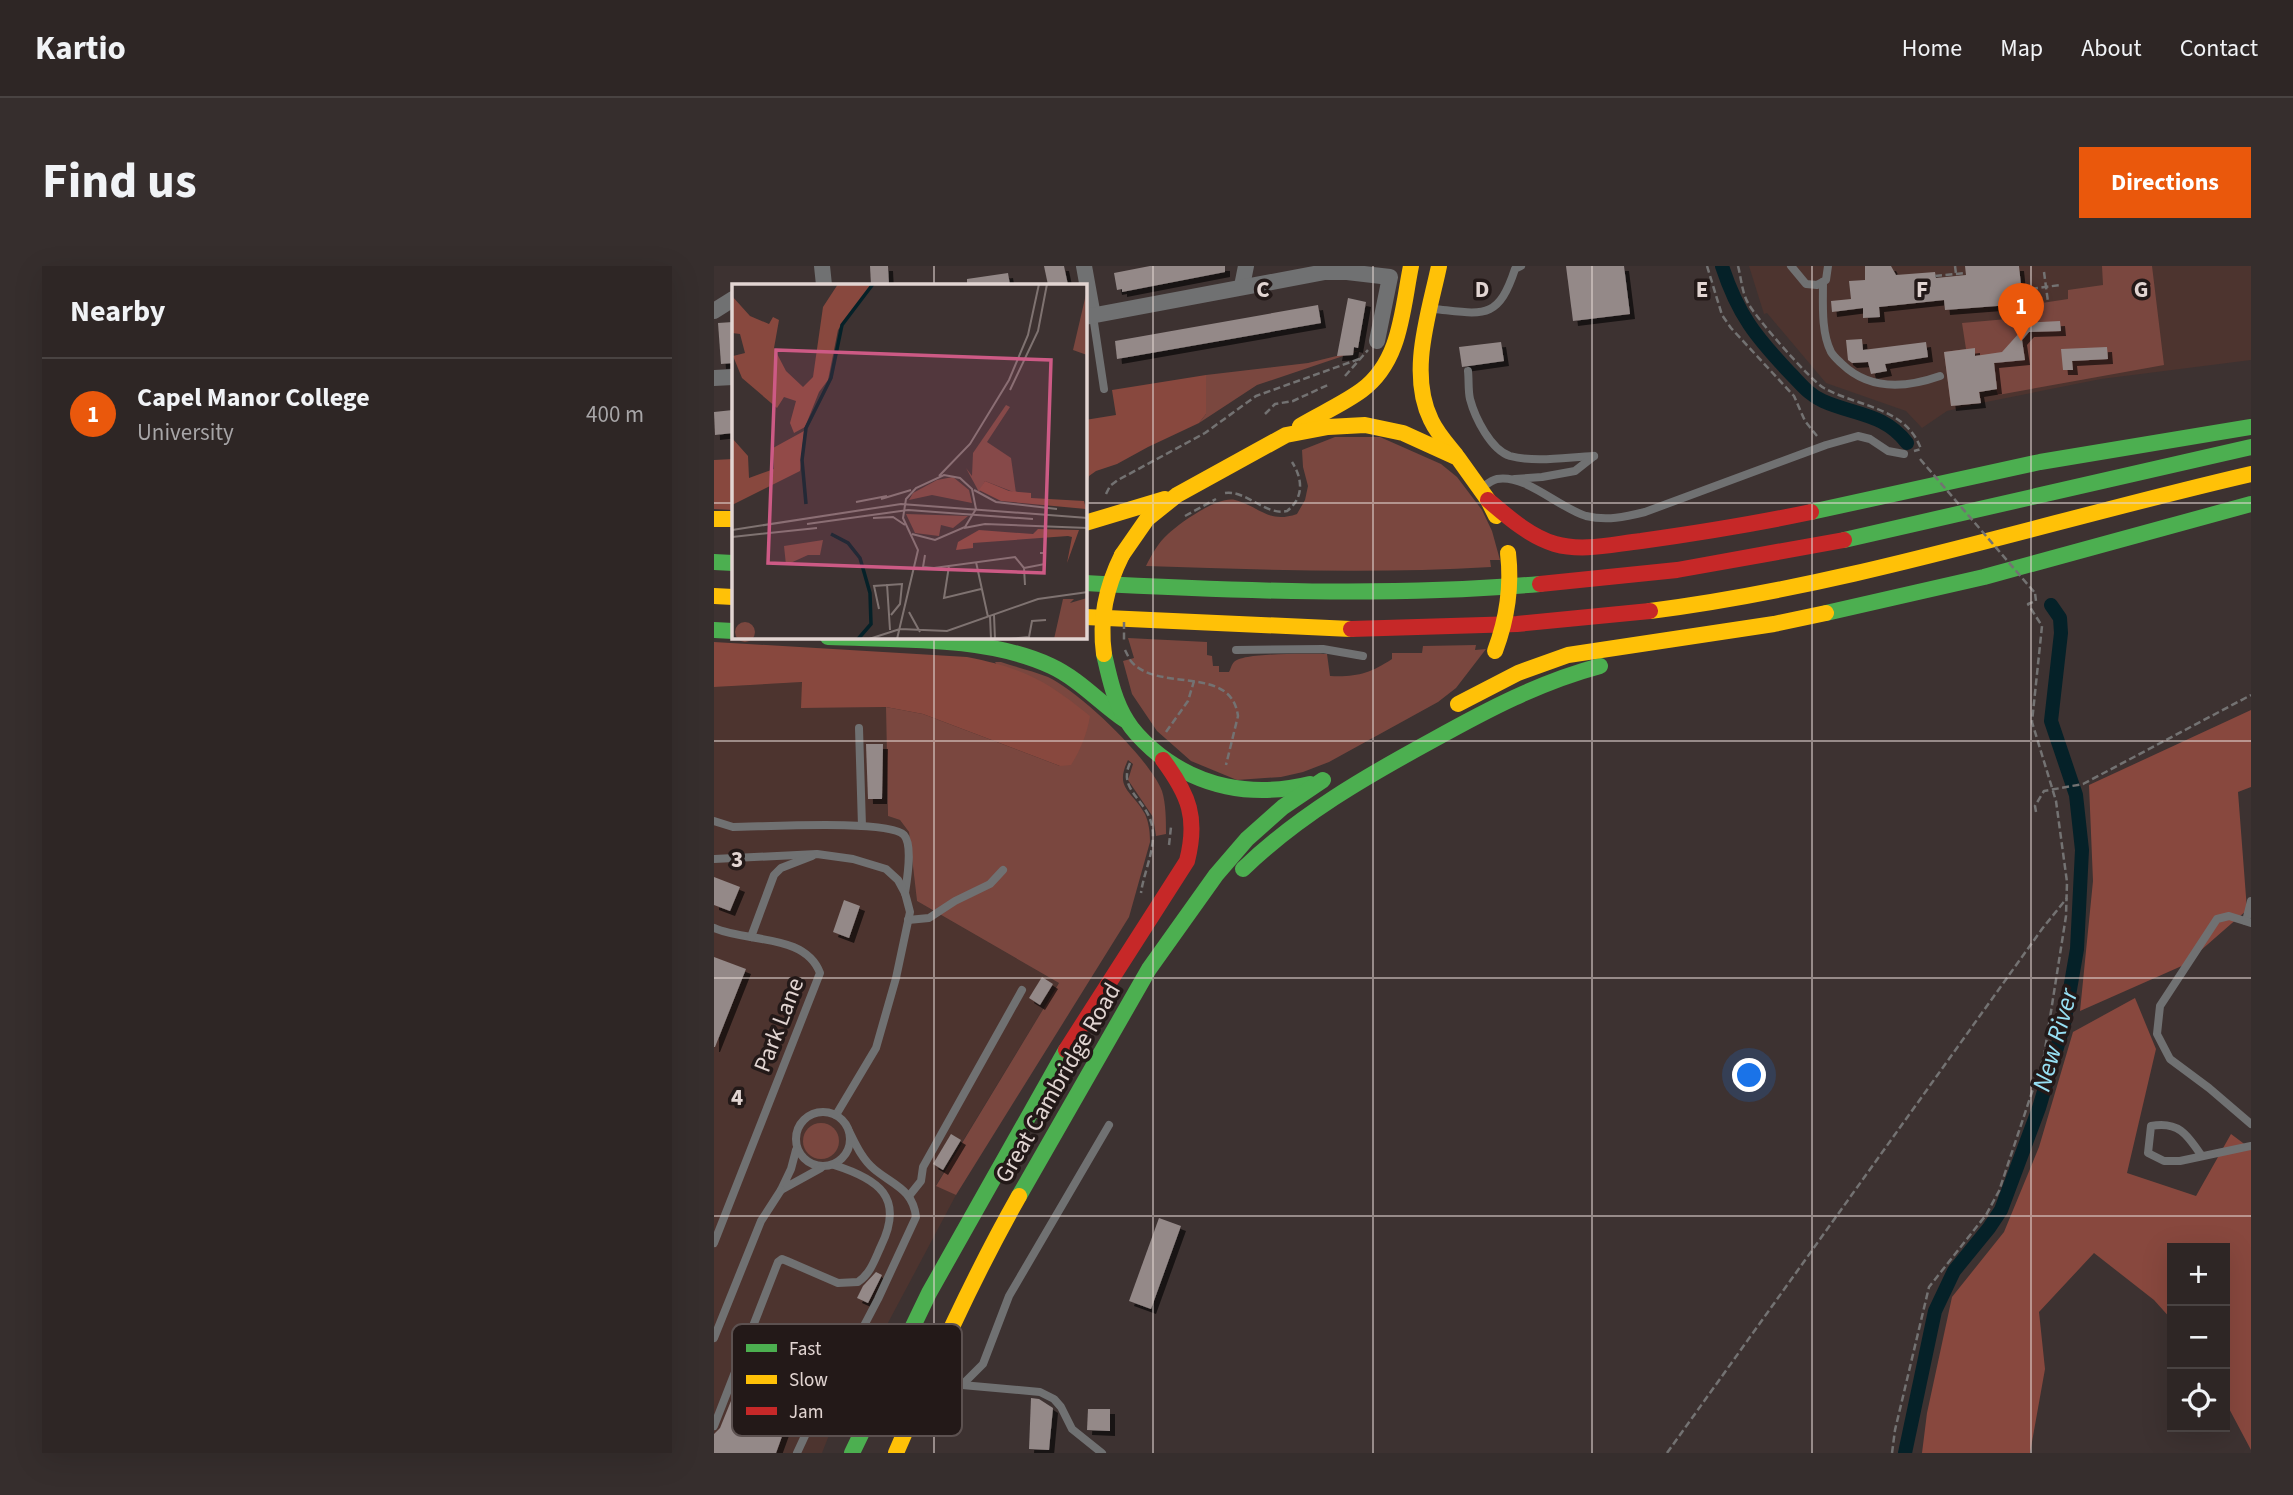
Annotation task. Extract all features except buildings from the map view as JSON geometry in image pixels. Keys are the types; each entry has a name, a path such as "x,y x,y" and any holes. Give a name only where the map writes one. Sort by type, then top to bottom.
{"highway":[{"path":"1127,721 1116,697 1104,654 1101,631 1107,587 1122,555 1147,519 1177,495 1362,390 1379,375 1395,344 1411,266"},
{"path":"1439,266 1421,369 1423,396 1432,422 1485,494 1517,525 1546,541 1565,546 1590,546 1685,535 1771,522 2059,458 2251,427"},
{"path":"1286,435 1328,427 1365,425 1403,433 1458,458"},
{"path":"1087,583 1268,592 1381,592 1482,589 1593,580 1710,565 1825,543 2251,447"},
{"path":"1087,617 1324,628 1439,628 1619,615 1741,598 1891,566 2175,491 2251,474"},
{"path":"1458,704 1489,662 1504,630 1509,605 1506,542 1485,494"},
{"path":"1087,522 1177,495"},
{"path":"1444,715 1458,704 1518,673 1568,655 1774,624 1948,587 2251,504"},
{"path":"714,519 732,519"},
{"path":"714,562 732,563"},
{"path":"714,596 732,597"},
{"path":"1129,1005 1155,978 1207,909 1243,868 1284,831 1342,789 1488,711 1553,681 1617,662 1710,644 1774,624"},
{"path":"714,630 732,631"},
{"path":"858,639 964,646 1026,656 1071,678 1127,721"},
{"name":"Great Cambridge Road","path":"914,1324 1033,1105 1085,1018 1187,861 1193,831 1192,810 1183,788 1127,721"},
{"name":"Great Cambridge Road","path":"953,1324 990,1247 1149,969 1231,856 1264,822 1328,777 1276,791 1240,790 1201,780 1163,761"},
{"name":"Great Cambridge Road","path":"852,1453 860,1436"},
{"name":"Great Cambridge Road","path":"896,1453 903,1436"}],"street":[{"path":"822,266 824,284"},
{"path":"1084,266 1086,284"},
{"path":"1242,286 1246,266"},
{"path":"1087,296 1089,316 1325,269 1391,272 1377,341"},
{"path":"714,311 732,300"},
{"path":"714,378 732,377"}],"lane":[{"path":"1431,309 1470,313 1496,307 1507,292 1515,270 1521,266"},
{"path":"1791,266 1806,284 1816,285 1826,280 1828,266"},
{"path":"1823,282 1823,316 1832,354 1851,372 1870,382 1896,386 1917,384 1940,376"},
{"path":"1089,316 1104,389"},
{"path":"1468,372 1469,398 1494,445 1508,456 1594,456 1575,471 1542,477 1495,479 1485,494"},
{"path":"1509,479 1581,514 1607,519 1623,518 1858,436 1870,439 1888,452 1904,454"},
{"path":"1323,649 1324,628"},
{"path":"1237,650 1323,649 1363,656"},
{"path":"859,728 862,826"},
{"path":"714,821 733,827 889,828 906,837 908,847 905,892"},
{"path":"751,937 774,875 781,869 817,854"},
{"path":"714,859 817,854 853,859 886,869 898,880 905,892 910,912 896,978 876,1048 836,1115"},
{"path":"908,920 929,918 990,884 1003,870"},
{"path":"2251,901 2248,922 2229,916 2217,919 2160,1006 2157,1034 2170,1059 2210,1088 2251,1124"},
{"name":"Park Lane","path":"714,928 726,933 768,939 810,955 820,972 714,1243"},
{"path":"909,1196 921,1181 923,1167 1022,989"},
{"path":"714,1338 761,1221 792,1169 798,1127 803,1120 819,1112 842,1119 859,1151 873,1169 909,1196 915,1206 914,1226 866,1324"},
{"path":"2202,1155 2187,1134 2166,1123 2151,1126 2148,1153 2164,1161 2180,1161 2251,1146"},
{"path":"962,1384 983,1364 1009,1296 1109,1125"},
{"path":"781,1190 842,1159 848,1151 849,1131"},
{"path":"795,1144 805,1161 824,1167"},
{"path":"754,1324 778,1262 782,1259 815,1274 848,1284 858,1282 871,1269 889,1230 891,1213 886,1195 863,1175 834,1165"},
{"path":"714,1426 732,1381"},
{"path":"962,1385 1040,1392 1054,1399 1072,1429 1102,1453"},
{"path":"797,1453 805,1436"}],"path":[{"path":"1707,266 1722,315 1794,396 1805,421 1826,445"},
{"path":"1738,266 1747,302 1784,348 1821,387 1902,420 1916,436 1921,449 1914,452 2035,593 2036,601 2028,604 2042,626 2032,722 2061,823 2067,898 2044,1056 1999,1191 1986,1215 1929,1287 1892,1453"},
{"path":"1955,266 1956,274"},
{"path":"2044,272 2048,302"},
{"path":"1935,276 1966,273"},
{"path":"2031,289 2060,285"},
{"path":"1104,501 1110,486 1118,480 1205,433 1256,396 1362,358 1342,378"},
{"path":"1265,414 1275,404 1293,401 1335,382"},
{"path":"1178,521 1225,493 1234,492 1275,512 1287,511 1297,501 1300,492 1300,481 1292,462"},
{"path":"1124,617 1124,644 1135,666 1149,675 1194,681 1223,690 1229,696 1237,710 1234,735 1225,766"},
{"path":"1166,732 1188,701 1194,681"},
{"path":"2036,812 2039,798 2044,792 2083,784 2251,695"},
{"path":"1130,763 1125,778 1127,784 1143,803 1153,830 1140,896 1146,889"},
{"path":"1169,846 1171,820"},
{"path":"1667,1453 2042,929 2067,898"}],"shaded area":[{"path":"1749,266 2251,266 2251,360 2101,379 1981,403 1947,411 1922,428 1906,411 1826,383 1767,313 1764,314"},
{"path":"2102,266 2152,266 2164,365 1998,395 1996,389 1980,392 1981,403 1951,406 1944,352 1966,349 1962,323 2007,319 2008,325 2030,321 2029,305 2068,299 2068,290 2103,285"},
{"path":"1361,350 1257,385 1199,423 1206,414 1206,375 1308,363"},
{"path":"1206,375 1206,414 1199,423 1117,464 1096,471 1089,476 1087,482 1087,420 1116,415 1112,390"},
{"path":"1335,437 1380,437 1441,464 1457,477 1482,510 1492,531 1500,560 1490,560 1491,567 1362,571 1146,566 1168,534 1190,517 1219,502 1235,500 1271,516 1287,517 1297,514 1305,500 1308,486 1302,450"},
{"path":"732,459 732,510 714,509 714,460"},
{"path":"1128,638 1207,642 1207,655 1212,656 1213,666 1219,666 1219,672 1229,672 1234,662 1250,657 1327,654 1330,676 1362,674 1392,659 1392,653 1422,653 1423,646 1476,645 1475,650 1486,649 1456,688 1438,702 1329,762 1281,777 1237,780 1191,761 1157,731 1132,694 1123,661 1134,658"},
{"path":"714,642 967,657 1019,671 1047,684 1090,716 1089,723 1071,765 1060,766 923,714 886,707 801,708 802,682 714,687"},
{"path":"995,662 1048,677 1062,685 1095,711 1129,744 1155,777 1162,791 1166,834 1156,836 1153,817 1128,780 1133,764 1128,760 1124,770 1124,784 1145,814 1150,842 1129,917 956,1195 936,1186 1059,983 917,901 909,832 900,820 888,816 886,707 923,714 1060,766"},
{"path":"802,682 802,708 886,707 888,816 900,820 909,832 917,901 1059,983 936,1185 956,1195 887,1324 732,1324 732,1436 829,1436 822,1453 714,1453 714,687"},
{"path":"2251,710 2251,787 2238,792 2247,910 2184,965 2080,1011 2093,881 2089,785"},
{"path":"2135,998 2156,1049 2127,1173 2196,1196 2231,1134 2251,1149 2251,1450 2230,1410 2230,1243 2167,1243 2167,1314 2154,1300 2094,1253 2039,1312 2045,1369 2030,1453 1922,1453 1927,1413 1952,1297 2004,1232 2039,1147 2073,1032"},
{"path":"821,1123 833,1129 839,1141 833,1153 821,1159 809,1153 803,1141 809,1129"}],"waterway":[{"name":"New River","path":"1722,266 1749,324 1805,389 1823,401 1878,420 1898,433 1907,443"},
{"name":"New River","path":"1905,1453 1935,1311 1954,1271 2001,1210 2039,1108 2064,1024 2077,949 2082,850 2076,795 2051,721 2061,633 2060,618 2051,605"}],"traffic: fast":[{"path":"1811,512 2040,462 2251,427"},
{"path":"1844,540 2251,447"},
{"path":"1826,613 1984,577 2251,504"},
{"path":"714,562 732,563"},
{"path":"1087,583 1369,592 1540,584"},
{"path":"714,630 732,631"},
{"path":"884,639 971,644 1026,656 1071,678 1125,720"},
{"path":"1104,654 1122,713 1145,743 1169,762 1188,773 1226,786 1268,790 1310,784"},
{"path":"1243,869 1264,849 1310,814 1382,768 1514,698 1556,680 1600,666"},
{"path":"1019,1196 1149,969 1216,875 1247,839 1283,807 1323,780"},
{"path":"914,1324 1066,1050"},
{"path":"852,1453 860,1436"}],"traffic: slow":[{"path":"1300,426 1362,390 1385,365 1398,334 1411,266"},
{"path":"1439,266 1426,323 1421,383 1431,420 1456,455"},
{"path":"1122,555 1147,519 1177,495 1286,435 1328,427 1365,425 1403,433 1458,458 1496,516"},
{"path":"1650,611 1726,600 1877,568 2251,474"},
{"path":"1087,522 1165,499"},
{"path":"714,519 732,519"},
{"path":"1495,651 1508,603 1508,553"},
{"path":"1104,654 1102,628 1105,603 1122,555"},
{"path":"714,596 732,597"},
{"path":"1458,704 1518,673 1568,655 1774,624 1826,613"},
{"path":"1087,617 1351,629"},
{"path":"953,1324 1019,1196"},
{"path":"896,1453 903,1436"}],"traffic: jam":[{"path":"1488,500 1536,536 1555,544 1576,547 1684,535 1811,512"},
{"path":"1540,584 1677,570 1844,540"},
{"path":"1351,629 1517,624 1650,611"},
{"path":"1066,1050 1187,861 1192,832 1189,807 1179,784 1163,760"}],"place":[{"name":"Capel Manor College","path":"2021,341"}]}
